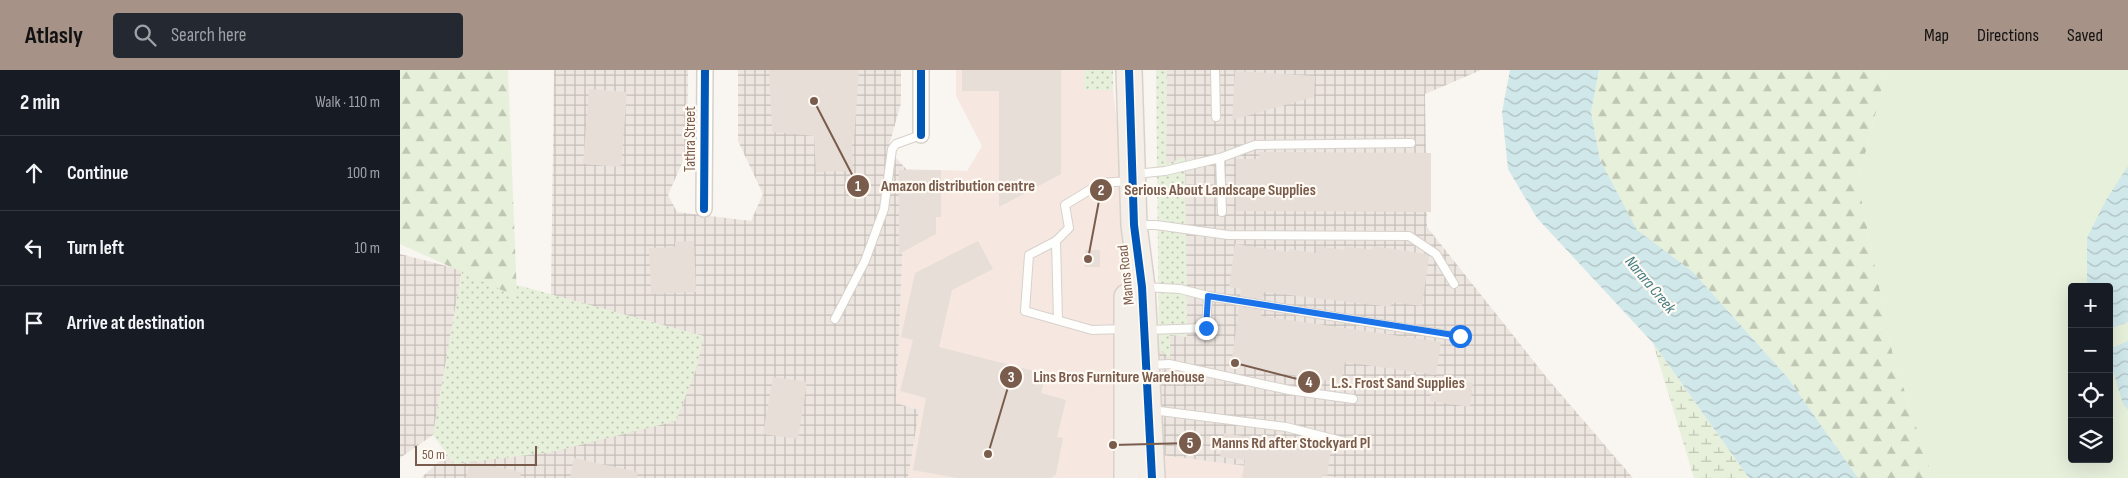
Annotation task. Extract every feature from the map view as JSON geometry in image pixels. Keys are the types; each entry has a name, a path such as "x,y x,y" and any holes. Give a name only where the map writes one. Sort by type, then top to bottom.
{"main road":[{"name":"Manns Road","path":"1127,478 1135,330 1142,287 1134,225 1129,70"},
{"name":"Manns Road","path":"1134,225 1126,300 1146,366 1152,478"}],"street":[{"name":"Tathra Street","path":"704,70 704,209"},
{"path":"921,70 921,135"}],"lane":[{"path":"1215,70 1216,117"},
{"path":"835,319 865,262 884,209 892,149 896,144 921,135"},
{"path":"1208,296 1206,328 1092,330 1025,310 1029,255 1056,241 1069,228 1065,204 1101,183 1133,178 1220,158 1255,145 1412,143"},
{"path":"1220,158 1222,212"},
{"path":"1134,225 1156,225 1228,235 1409,236 1436,254 1454,284"},
{"path":"1056,241 1058,320"},
{"path":"1142,287 1180,288 1208,296 1460,336"},
{"path":"1146,366 1169,364 1289,390 1353,399"},
{"path":"1148,410 1207,415 1286,427 1349,443"}],"shaded area":[{"path":"554,70 688,70 687,152 668,195 677,212 751,221 763,194 738,141 738,70 901,70 901,103 888,149 906,169 896,403 919,410 908,478 421,478 447,454 454,464 697,367 703,336 551,295"},
{"path":"956,70 1084,70 1084,90 1113,90 1124,177 1123,478 908,478 919,410 896,403 906,169 967,171 982,146 956,96"},
{"path":"1167,70 1481,70 1425,94 1427,227 1547,378 1633,478 1341,478 1154,454 1149,349 1159,349 1170,357 1170,334 1187,337 1185,158 1166,165"},
{"path":"400,254 462,270 433,435 400,458"},
{"path":"1154,454 1220,461 1341,478 1158,478"}],"green space":[{"path":"400,70 508,70 517,297 400,244"},
{"path":"1084,70 1113,70 1113,90 1084,90"},
{"path":"1156,70 1167,70 1166,164 1185,157 1187,337 1170,335 1170,358 1159,349"},
{"path":"1599,70 1887,70 1858,182 1893,355 1933,478 1858,478 1788,378 1693,272 1637,231 1600,160 1591,112"},
{"path":"1887,70 2128,70 2128,478 1933,478 1893,355 1858,182"},
{"path":"462,270 703,336 697,367 676,421 552,452 454,464 433,435"},
{"path":"1653,343 1749,478 1694,478"}],"water":[{"name":"Narara Creek","path":"1510,70 1599,70 1591,112 1600,160 1637,230 1693,272 1788,378 1858,478 1749,478 1653,343 1537,218 1508,169 1502,112"},
{"path":"2128,166 2128,322 2113,328 2113,283 2087,283 2087,238 2106,200"},
{"path":"2128,341 2128,410 2123,404 2113,371 2113,347"}],"building":[{"path":"769,70 859,70 854,141 852,140 853,171 816,172 814,136 772,132"},
{"path":"962,70 1061,70 1061,174 999,207 999,91 962,91"},
{"path":"1235,71 1315,76 1314,97 1232,120"},
{"path":"589,89 627,92 621,167 583,164"},
{"path":"1259,152 1431,153 1431,212 1236,211 1236,159 1259,159"},
{"path":"899,170 941,170 941,217 936,217 936,234 899,254"},
{"path":"694,241 696,292 651,294 649,248 675,247 675,242"},
{"path":"978,241 993,269 952,290 939,347 1046,374 1041,393 1066,400 1057,437 1063,438 1056,474 1051,478 957,478 913,470 926,398 900,391 913,340 901,337 915,273"},
{"path":"1235,244 1289,252 1289,249 1316,253 1317,246 1344,250 1344,246 1372,250 1373,246 1426,254 1429,256 1422,306 1392,302 1391,307 1264,292 1263,299 1240,296 1241,289 1229,287"},
{"path":"1085,250 1100,250 1100,267 1085,267"},
{"path":"1239,307 1262,310 1261,316 1441,342 1436,375 1345,362 1341,383 1231,365"},
{"path":"773,377 807,382 798,439 763,434"},
{"path":"1434,377 1473,383 1470,407 1430,401"},
{"path":"1224,433 1331,450 1327,476 1322,475 1322,478 1242,478 1245,460 1220,457"},
{"path":"574,458 638,472 637,478 570,478"},
{"path":"470,461 521,472 520,478 466,478"}],"cycle path":[{"path":"704,209 705,70"},
{"path":"921,70 921,135"},
{"path":"1129,70 1134,225 1142,287 1152,478"}],"place":[{"name":"Amazon distribution centre","path":"814,101"},
{"name":"Serious About Landscape Supplies","path":"1088,259"},
{"name":"L.S. Frost Sand Supplies","path":"1235,363"},
{"name":"Manns Rd after Stockyard Pl","path":"1113,445"},
{"name":"Lins Bros Furniture Warehouse","path":"988,454"}],"route":[{"path":"1206,328 1208,296 1460,336"}]}
